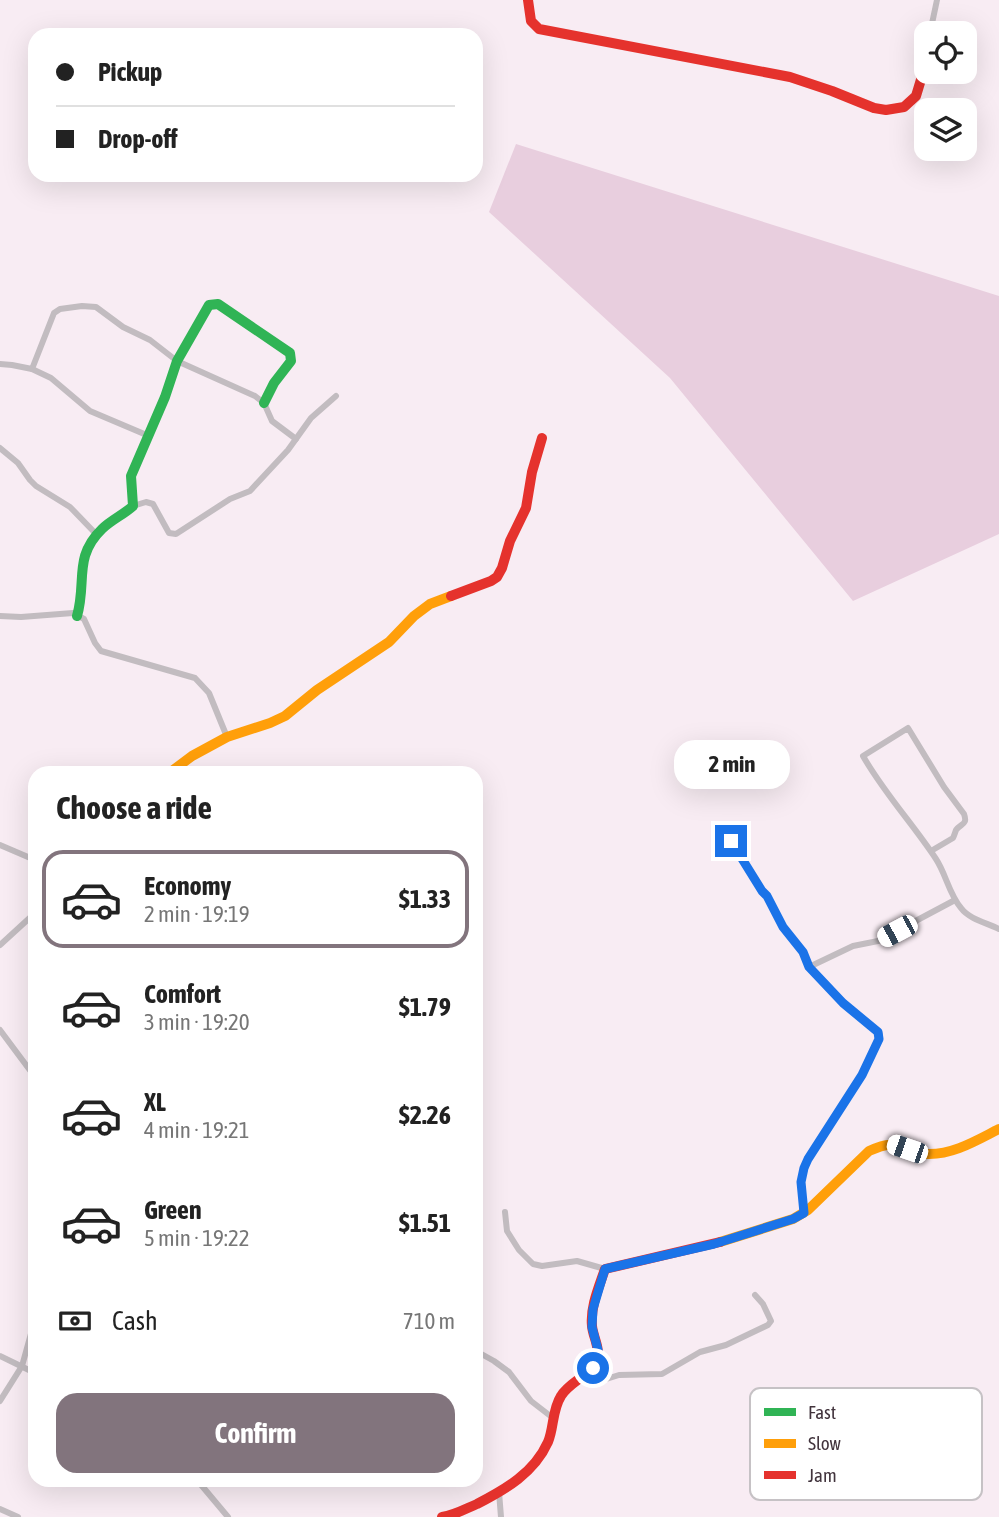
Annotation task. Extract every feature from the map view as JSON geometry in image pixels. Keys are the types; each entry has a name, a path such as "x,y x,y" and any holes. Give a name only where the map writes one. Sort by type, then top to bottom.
{"street":[{"path":"528,0 531,23 539,29 790,77 874,108 886,110 904,107 916,96 920,84"},
{"path":"933,21 937,0"},
{"path":"133,506 131,476 166,397 177,361 209,305 218,304 290,353 291,361 274,383 264,403"},
{"path":"32,369 54,313 60,309 96,307 122,327 150,340 177,361 255,396 264,403 272,421 296,439"},
{"path":"0,364 32,369 51,378 90,411 149,436"},
{"path":"77,616 82,597 81,563 86,548 103,527 133,506 146,502 153,504 169,533 176,534 230,499 250,491 288,450 311,418 336,396"},
{"path":"179,766 227,737 285,716 317,690 389,642 430,604 497,577 526,508 532,472 542,438"},
{"path":"0,448 18,463 36,486 70,507 97,535"},
{"path":"0,616 72,613 84,619 101,650 195,678 209,693 227,737"},
{"path":"931,851 953,838 966,819 908,728 863,757 931,851 955,900 967,914 999,929"},
{"path":"731,841 767,896 783,927 803,952 809,967 843,1003 880,1035 862,1075 808,1159 801,1182 804,1213"},
{"path":"0,845 28,857"},
{"path":"809,967 853,946 878,941 955,900"},
{"path":"0,945 28,920"},
{"path":"0,1030 28,1068"},
{"path":"505,1212 507,1231 519,1250 533,1264 542,1266 577,1261 605,1269 714,1244 793,1219 804,1213 869,1151 879,1146 893,1144 928,1154 961,1148 999,1129"},
{"path":"442,1517 462,1511 519,1481 535,1463 548,1441 555,1408 561,1396 578,1378 593,1368 597,1358 598,1350 592,1327 593,1309 605,1269"},
{"path":"578,1378 600,1381 619,1375 662,1374 700,1352 726,1345 768,1325 771,1321 755,1295"},
{"path":"0,1401 22,1366 28,1344"},
{"path":"483,1355 509,1372 531,1401 553,1418"},
{"path":"0,1356 28,1369"},
{"path":"203,1487 228,1517"},
{"path":"499,1492 501,1517"},
{"path":"0,1509 19,1517"}],"shaded area":[{"path":"516,144 999,296 999,534 853,601 670,378 489,212"}],"traffic: fast":[{"path":"77,616 87,550 102,529 133,506 131,476 165,397 177,361 209,305 218,304 290,353 291,361 274,383 264,403"}],"traffic: slow":[{"path":"179,766 227,737 285,716 317,690 389,642 430,604 451,596"},
{"path":"720,1242 793,1219 808,1210 875,1148 895,1145 923,1154 937,1154 965,1146 999,1129"}],"traffic: jam":[{"path":"528,0 531,21 539,29 790,77 874,108 886,110 904,107 916,96 920,84"},
{"path":"451,596 497,577 526,508 532,472 542,438"},
{"path":"442,1517 477,1504 509,1486 527,1471 542,1453 550,1437 561,1396 595,1363 598,1349 592,1326 592,1312 605,1269 720,1242"}],"route":[{"path":"593,1368 598,1350 592,1327 593,1309 605,1269 714,1244 804,1213 801,1182 808,1159 862,1075 879,1039 878,1032 843,1003 809,967 803,952 783,927 767,896 731,841"}]}
